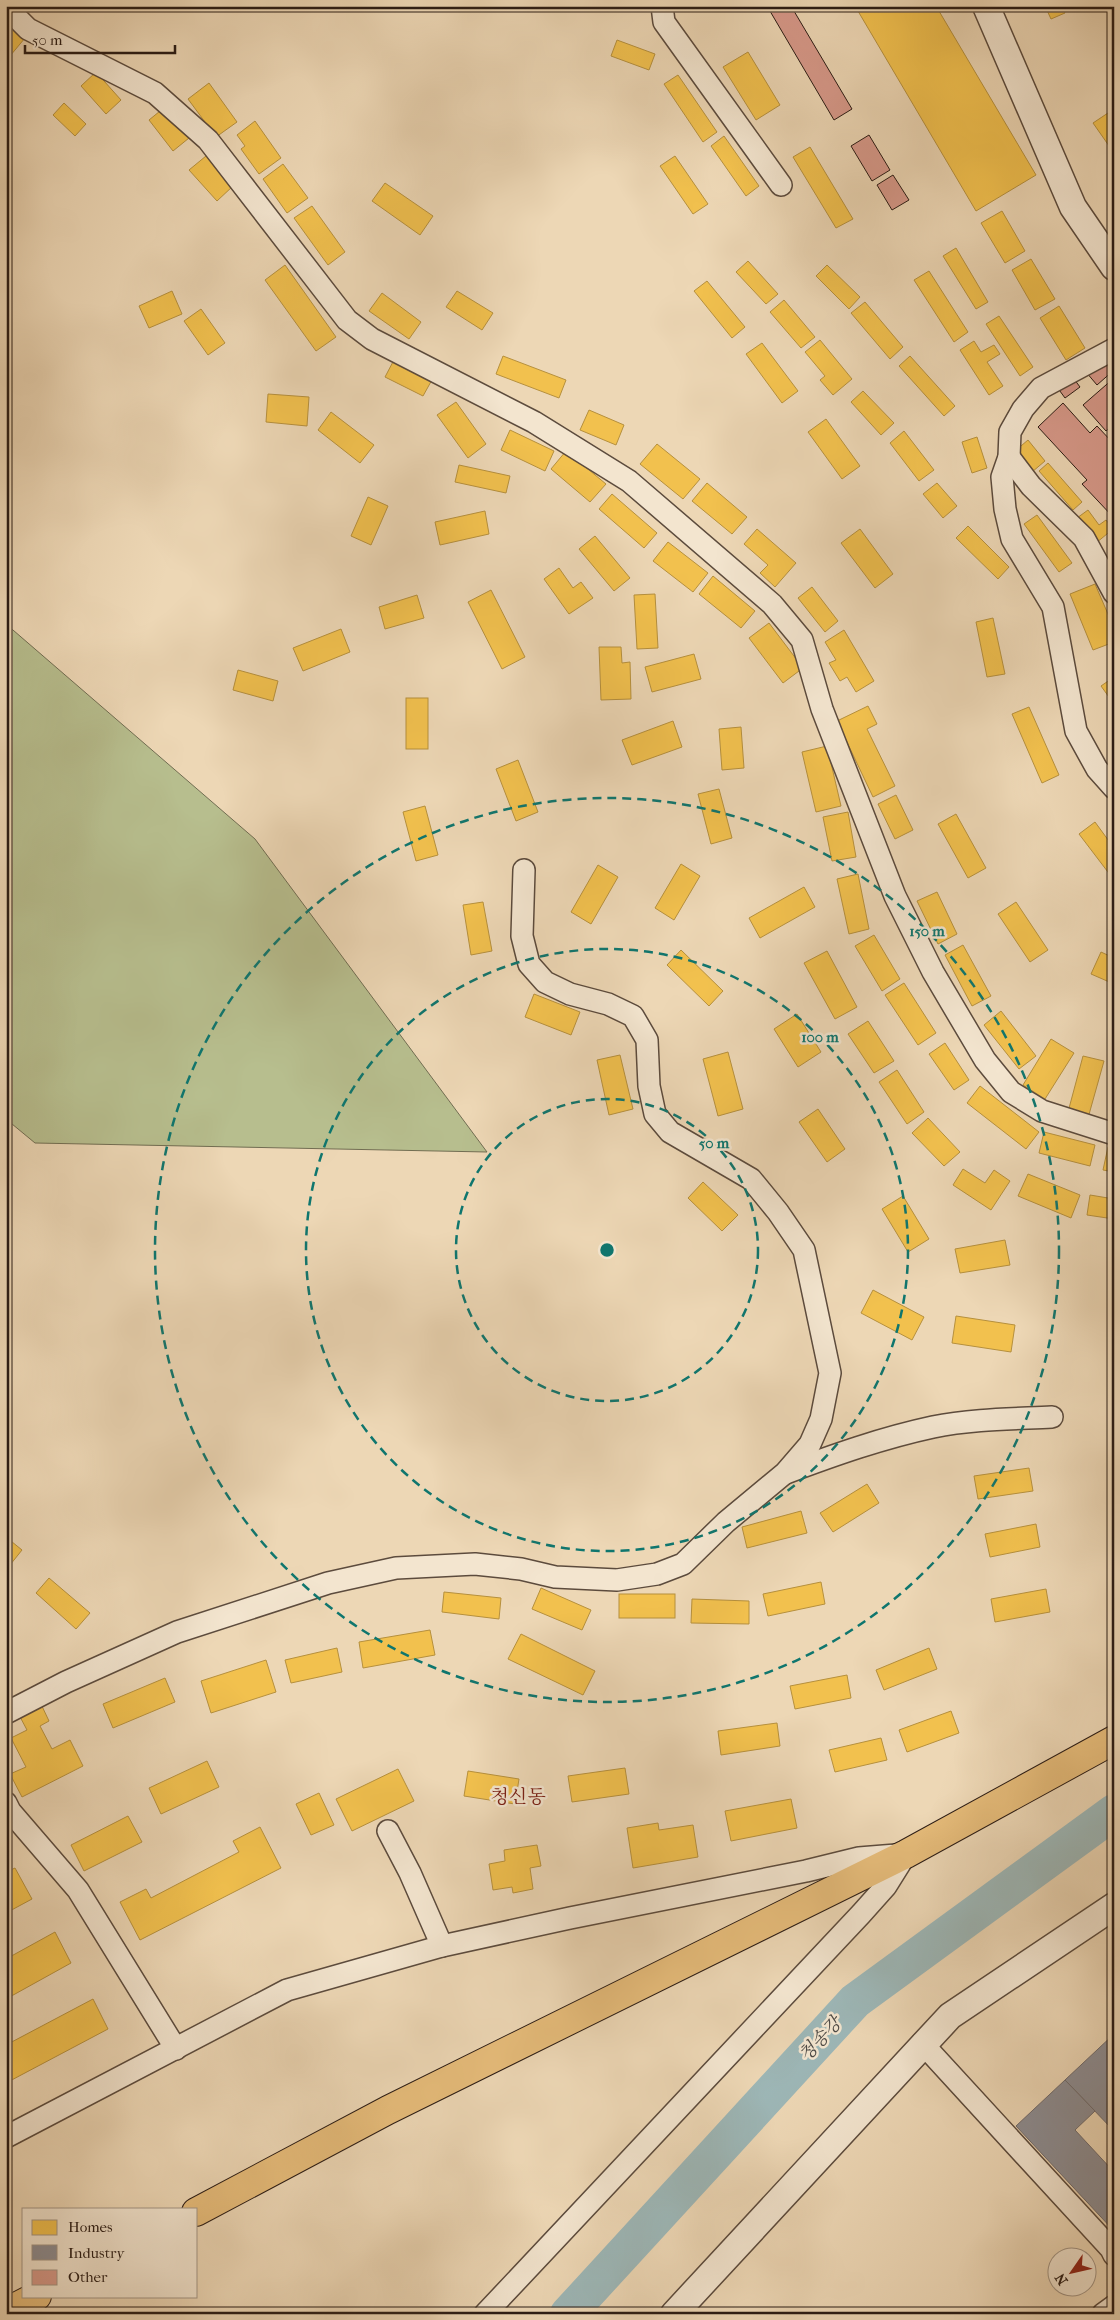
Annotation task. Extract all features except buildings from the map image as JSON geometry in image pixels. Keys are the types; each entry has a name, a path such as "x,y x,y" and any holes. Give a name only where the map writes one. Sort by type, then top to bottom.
{"main road":[{"path":"198,2211 388,2110 906,1854 1114,1740"},
{"path":"6,2312 33,2298"}],"street":[{"path":"662,6 664,22 781,185"},
{"path":"986,6 1073,207 1114,268"},
{"path":"6,7 28,29 155,93 208,140 347,320 372,339 534,422 629,481 772,604 802,640 822,710 895,896 932,972 980,1053 1011,1092 1042,1112 1114,1134"},
{"path":"1114,349 1041,388 1023,409 1010,432 1009,456 1002,477 1005,509 1012,539 1052,607 1076,732 1097,769 1114,788"},
{"path":"1009,456 1031,486 1084,538 1114,593"},
{"path":"6,1713 58,1686 177,1632 328,1583 396,1568 475,1564 521,1569 555,1577 617,1580 658,1574 683,1564 726,1522 786,1473 810,1444 817,1428 830,1373 804,1250 778,1212 750,1179 670,1132 655,1114 649,1086 647,1040 633,1016 608,1004 570,994 545,982 529,964 522,936 524,870"},
{"path":"786,1473 866,1444 934,1427 978,1421 1052,1417"},
{"path":"6,1803 10,1811 78,1890 176,2049"},
{"path":"388,1831 410,1873 442,1946"},
{"path":"6,2137 287,1990 442,1946 570,1918 806,1871 859,1858 906,1854"},
{"path":"485,2314 861,1914 886,1886 906,1854"},
{"path":"674,2314 922,2043 950,2016 1114,1906"},
{"path":"922,2043 1111,2249 1114,2255"},
{"path":"1103,2314 1114,2306"}],"green space":[{"path":"6,624 255,839 487,1152 35,1143 6,1119"}],"waterway":[{"name":"청송강","path":"568,2314 855,2001 1114,1812"}],"district":[{"name":"청신동","path":"518,1796"}]}
